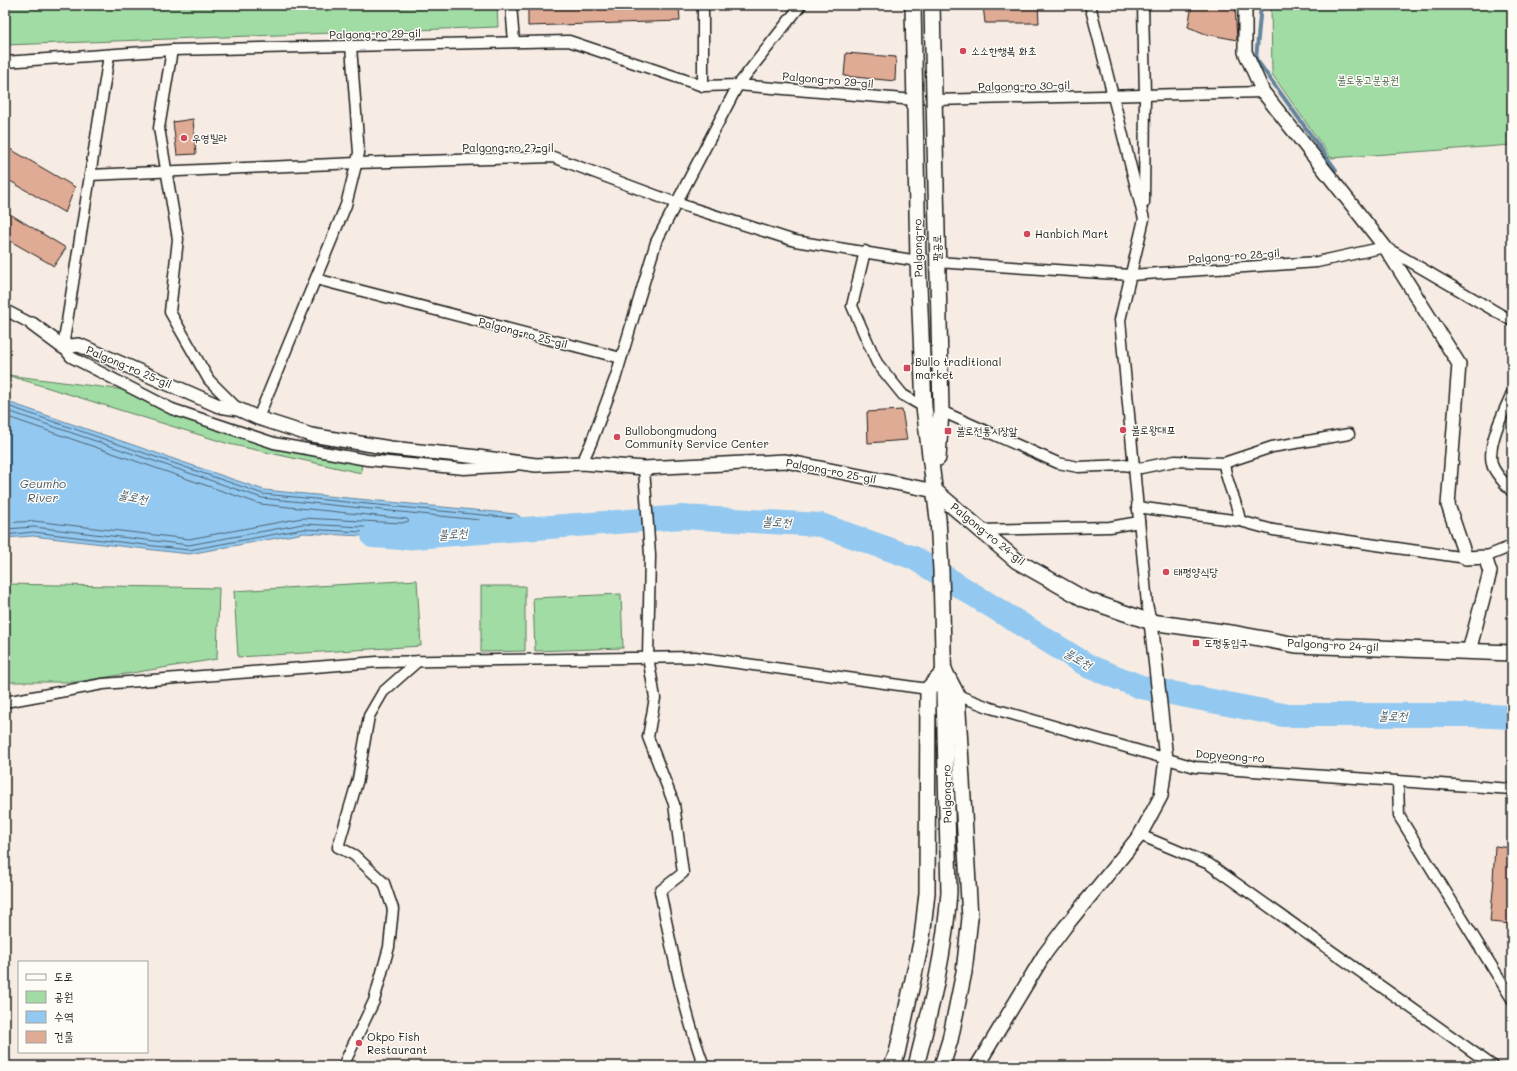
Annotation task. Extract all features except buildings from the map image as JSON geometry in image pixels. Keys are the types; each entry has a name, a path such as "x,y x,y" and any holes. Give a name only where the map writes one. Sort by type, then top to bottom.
{"main road":[{"name":"Palgong-ro","path":"913,5 918,261 924,407 938,519 945,671 949,892 947,928 940,968 916,1066"},
{"name":"팔공로","path":"932,5 941,411 935,491"},
{"name":"Palgong-ro 24-gil","path":"935,491 1017,561 1084,599 1152,628 1237,634 1296,645 1512,653"},
{"path":"892,1066 897,1053 922,938 927,893 928,689 945,671 957,695 970,918 964,972 950,1040 942,1066"}],"street":[{"path":"512,5 514,42"},
{"path":"703,5 703,86"},
{"path":"582,463 592,443 621,358 656,242 738,85 802,5"},
{"path":"1090,5 1144,219"},
{"path":"977,1066 1048,950 1074,915 1140,835 1161,796 1166,759 1152,628 1147,604 1120,320 1144,219 1145,95 1142,5"},
{"path":"1245,5 1245,52 1263,92 1385,247 1460,364 1448,505 1466,558"},
{"name":"Palgong-ro 29-gil","path":"5,62 172,50 569,41 703,86 738,85 915,100"},
{"path":"258,418 346,205 357,163 359,153 351,46"},
{"path":"172,50 159,128 178,239 170,312 209,380 238,409"},
{"path":"63,346 109,55"},
{"name":"Palgong-ro 30-gil","path":"934,100 1263,92"},
{"name":"Palgong-ro 27-gil","path":"90,175 357,163 553,157 676,203 795,241 865,251 918,261"},
{"path":"1385,247 1512,321"},
{"name":"Palgong-ro 28-gil","path":"938,262 1131,275 1317,262 1385,247"},
{"path":"865,251 852,306 877,363 903,395 924,407"},
{"name":"Palgong-ro 25-gil","path":"316,279 621,358"},
{"path":"5,310 32,324 63,346 71,357 172,409 274,443 367,460 464,469 536,465"},
{"name":"Palgong-ro 25-gil","path":"63,346 78,345 220,406 238,409 258,418 311,435 390,448 478,457 536,465 582,463 644,468 785,461 935,491"},
{"path":"1512,393 1499,422 1490,454 1494,468 1512,492"},
{"path":"941,411 971,426 1068,466 1078,467 1124,465 1141,468 1176,461 1224,463 1272,447 1349,434"},
{"path":"1224,463 1225,474 1238,507 1240,521"},
{"path":"644,468 650,555 648,657 655,698 648,737 674,804 683,873 660,891 676,970 692,1032 704,1066"},
{"path":"1137,507 1240,521 1272,530 1466,558 1485,557 1512,546"},
{"path":"981,530 1110,527 1139,522"},
{"path":"1469,651 1490,572 1485,557"},
{"path":"5,702 104,684 377,662 648,657 695,657 928,689"},
{"path":"343,1066 374,1001 389,947 393,909 384,883 354,855 338,847 358,779 368,716 382,692 418,661"},
{"name":"Dopyeong-ro","path":"957,695 991,708 1195,767 1512,789"},
{"path":"1398,781 1400,816 1512,999"},
{"path":"1140,835 1209,864 1493,1066"}],"green space":[{"path":"5,5 497,5 498,27 5,45"},
{"name":"불로동고분공원","path":"1271,5 1512,5 1512,145 1331,158 1272,74"},
{"path":"7,375 141,392 174,414 362,461 361,473 229,444"},
{"path":"417,580 421,646 238,657 234,591"},
{"path":"5,584 219,588 217,659 77,682 5,682"},
{"path":"481,586 525,586 525,651 481,652"},
{"path":"621,594 623,648 535,651 533,598"}],"water":[{"name":"Geumho River","path":"5,401 264,490 516,514 537,529 402,538 304,533 189,554 33,536 5,538"}],"waterway":[{"path":"1261,5 1256,59 1336,170"},
{"name":"불로천","path":"373,536 402,538 683,517 821,525 914,558 1090,667 1141,687 1283,715 1470,715 1512,717"}],"place":[{"name":"소소한행복 화초","path":"963,51"},
{"name":"우영빌라","path":"184,138"},
{"name":"Hanbich Mart","path":"1027,234"},
{"name":"Bullo traditional market","path":"907,368"},
{"name":"불로왕대포","path":"1123,430"},
{"name":"불로전통시장앞","path":"948,431"},
{"name":"Bullobongmudong Community Service Center","path":"617,437"},
{"name":"태평양식당","path":"1166,572"},
{"name":"도평동입구","path":"1196,643"},
{"name":"Okpo Fish Restaurant","path":"359,1043"}]}
